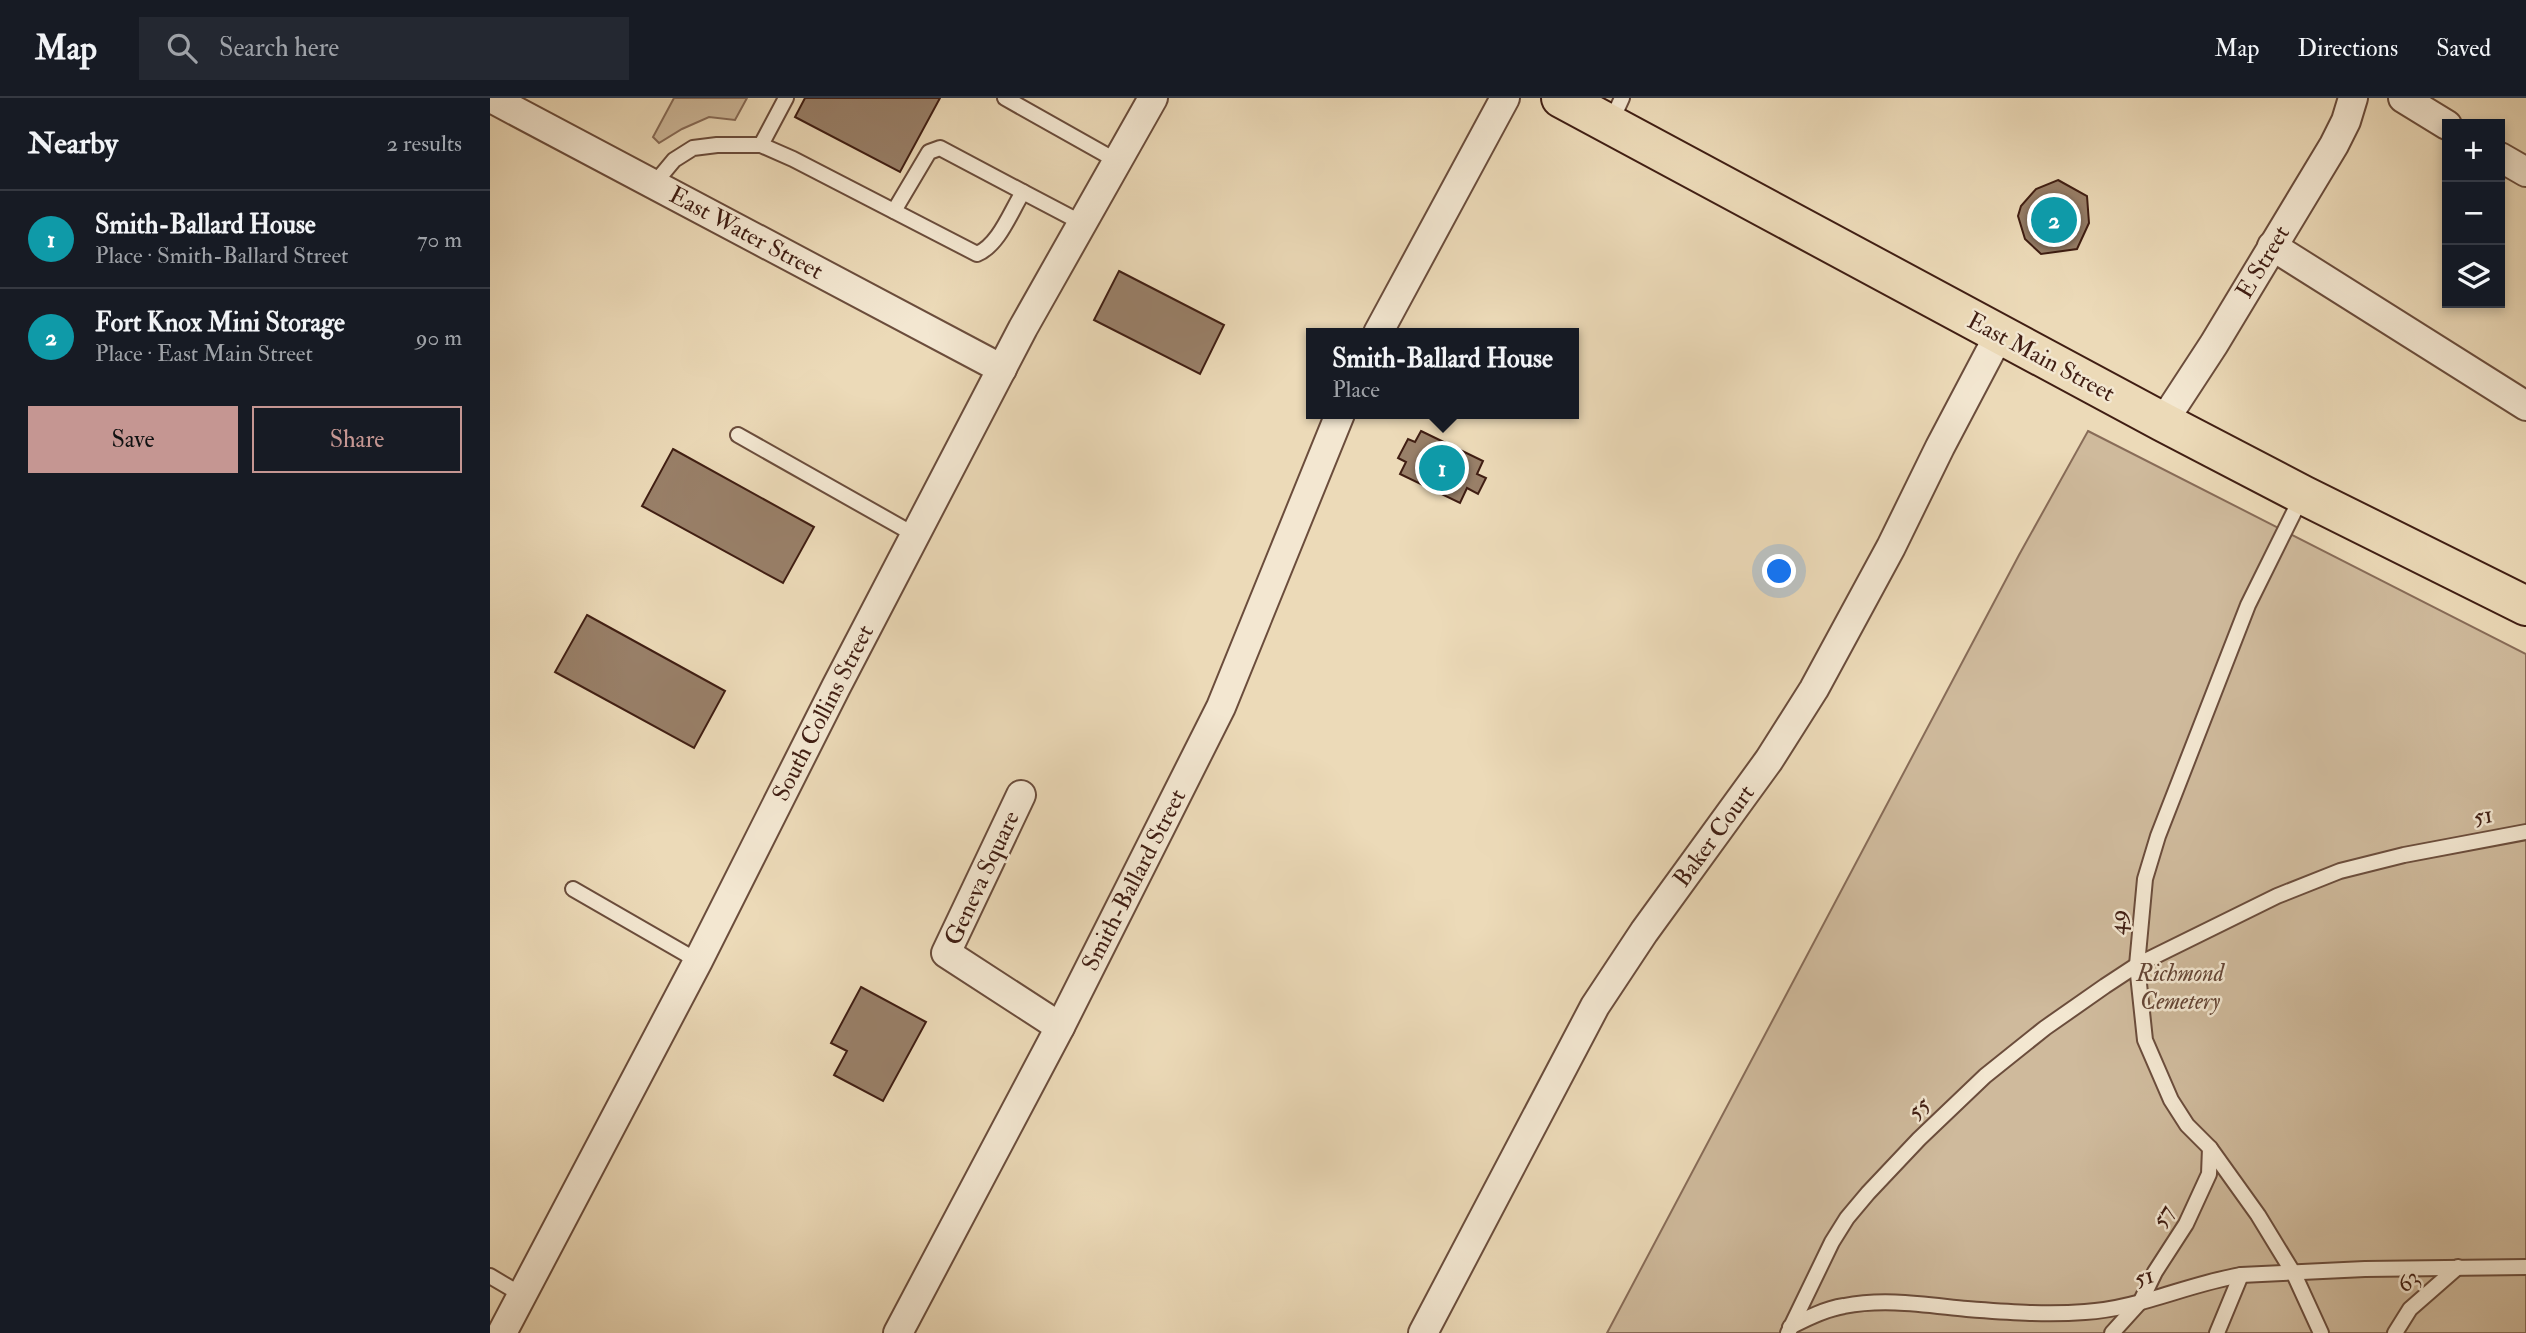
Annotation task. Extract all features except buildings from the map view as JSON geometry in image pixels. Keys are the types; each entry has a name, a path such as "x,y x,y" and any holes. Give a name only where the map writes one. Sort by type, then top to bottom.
{"main road":[{"name":"East Main Street","path":"1561,98 1616,111 1999,335 2302,495 2526,606"}],"street":[{"name":"East Water Street","path":"491,98 1002,369"},
{"name":"South Collins Street","path":"502,1333 698,961 836,687 1002,369 1153,98"},
{"path":"1381,328 1505,98"},
{"name":"E Street","path":"2163,422 2214,344 2334,145 2346,121 2353,98"},
{"path":"2403,98 2442,122"},
{"path":"2505,160 2526,173"},
{"path":"2272,246 2526,406"},
{"name":"Baker Court","path":"1423,1333 1595,1006 1644,932 1769,760 1814,690 1891,547 1999,335"},
{"name":"Smith-Ballard Street","path":"898,1333 1060,1027 1221,707 1338,419"},
{"name":"Geneva Square","path":"1021,795 946,953 1060,1027"}],"lane":[{"path":"761,145 786,98"},
{"path":"1005,98 1117,161"},
{"path":"654,184 674,160 693,148 761,145 977,254 985,250 996,237 1023,192"},
{"path":"894,211 929,152 940,148 1082,223"},
{"path":"738,435 915,535"},
{"name":"49","path":"2302,495 2248,605 2158,836 2145,879 2137,965 2145,1040 2171,1100 2187,1125 2210,1148 2258,1215 2294,1274 2321,1333"},
{"name":"51","path":"2137,965 2277,895 2340,871 2404,855 2526,832"},
{"path":"573,888 698,961"},
{"name":"55","path":"1786,1331 1847,1218 1919,1139 1985,1076 2045,1028 2137,965"},
{"name":"57","path":"2112,1333 2141,1301 2155,1272 2186,1224 2209,1174 2210,1148"},
{"name":"63","path":"2395,1333 2410,1309 2458,1267"},
{"name":"51","path":"1786,1331 1818,1314 1842,1306 1875,1302 1984,1310 2083,1312 2111,1310 2241,1275 2365,1269 2526,1267"},
{"path":"2217,1333 2241,1275"},
{"path":"490,1276 522,1295"}],"green space":[{"path":"674,98 747,98 735,120 709,117 659,143 653,137"},
{"name":"Richmond Cemetery","path":"2088,431 2526,654 2526,1333 1607,1333 2019,555"}],"place":[{"name":"Fort Knox Mini Storage","path":"2054,220"},
{"name":"Smith-Ballard House","path":"1442,468"}]}
